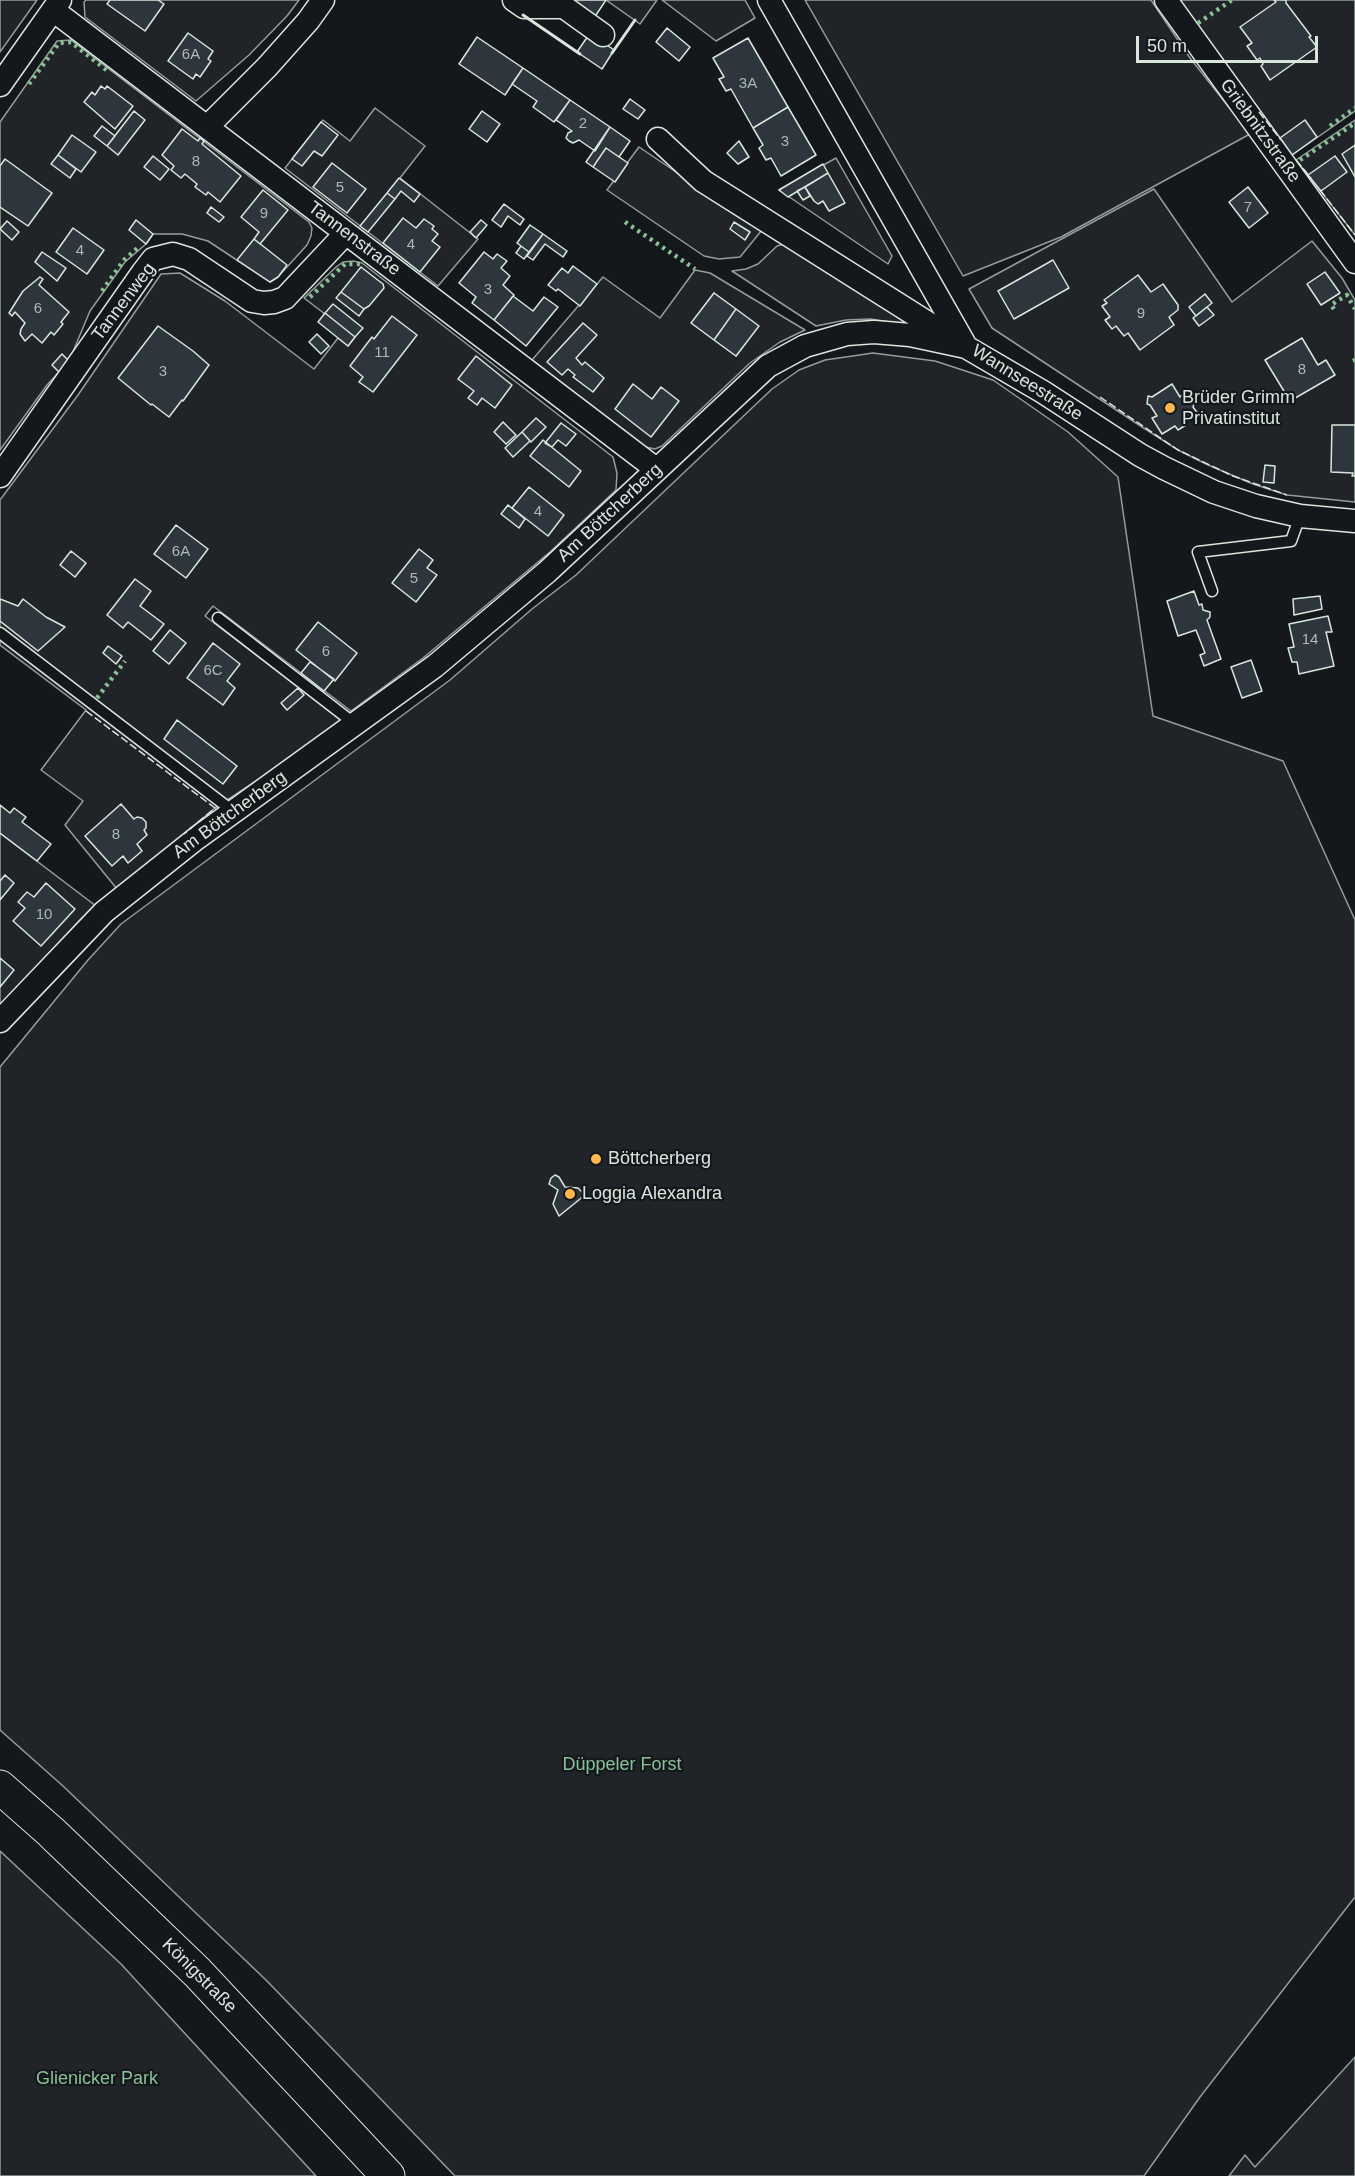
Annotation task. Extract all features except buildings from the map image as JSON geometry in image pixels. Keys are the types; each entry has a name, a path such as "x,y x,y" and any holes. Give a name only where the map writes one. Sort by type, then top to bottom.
{"main road":[{"name":"Königstraße","path":"0,1787 51,1832 196,1972 388,2176"}],"street":[{"path":"207,127 267,67 308,21 323,0"},
{"path":"514,0 525,7 564,7 603,35"},
{"name":"Wannseestraße","path":"769,0 966,347 1043,392 1140,455 1214,492 1256,506 1300,516 1355,521"},
{"name":"Griebnitzstraße","path":"1166,0 1355,262"},
{"path":"0,86 56,5"},
{"name":"Tannenstraße","path":"56,5 207,127 656,469"},
{"path":"657,139 703,181 966,347"},
{"name":"Tannenweg","path":"0,476 153,260 173,254 189,259 252,301 274,302 285,298 346,233"},
{"name":"Am Böttcherberg","path":"0,1022 104,912 197,838 435,666 547,572 761,372 785,355 805,346 847,334 874,332 910,335 966,347"}],"lane":[{"path":"1212,591 1198,552 1291,540 1300,516"},
{"path":"218,618 355,724"},
{"path":"0,633 234,812"}],"green space":[{"path":"0,0 37,0 0,52"},
{"path":"86,0 299,0 287,16 249,55 196,101 85,17 84,2"},
{"path":"606,0 657,0 640,24"},
{"path":"662,0 745,0 755,18 716,41"},
{"path":"805,0 1151,0 1190,58 1250,134 1061,237 963,276"},
{"path":"1179,0 1355,0 1355,111 1292,155"},
{"path":"71,40 309,222 312,228 311,236 307,245 278,277 270,282 208,241 182,234 153,234 146,244 125,262 90,311 69,361 47,385 0,450 0,122 57,41"},
{"path":"375,108 425,146 400,178 478,239 438,286 285,168 323,120 350,141"},
{"path":"1355,120 1355,235 1296,160"},
{"path":"639,147 762,230 740,257 719,259 704,256 607,190"},
{"path":"836,158 892,256 888,264 779,190"},
{"path":"1154,189 1232,302 1312,241 1342,278 1355,300 1355,502 1287,495 1208,465 1178,450 992,328 969,289"},
{"path":"784,244 914,326 870,319 846,320 816,326 732,271 758,264 777,246"},
{"path":"343,262 362,263 613,457 617,473 616,490 550,552 423,658 351,711 213,606 205,616 341,720 273,770 215,808 117,889 65,825 83,801 41,770 86,710 0,645 0,500 78,395 161,274 180,273 225,301 314,369 338,338 348,346 355,337 304,298 336,267"},
{"path":"695,270 710,273 805,330 780,342 750,363 662,446 655,449 645,447 532,360 603,277 660,318","holes":["714,293 758,326 736,356 692,323"]},
{"name":"Düppeler Forst","path":"873,353 935,361 993,380 1068,432 1118,477 1153,716 1283,761 1355,920 1355,1897 1200,2097 1144,2176 455,2176 267,1981 63,1786 0,1730 0,1067 88,960 121,924 450,680 532,609 576,575 772,389 799,370 825,360"},
{"path":"0,833 96,906 81,919 0,1007"},
{"name":"Glienicker Park","path":"0,1851 121,1964 316,2176 0,2176"},
{"path":"1355,2057 1355,2176 1229,2176 1245,2155 1255,2167"}],"hedge":[{"path":"1198,23 1232,0"},
{"path":"29,84 59,43 71,42 109,72"},
{"path":"1330,126 1355,108"},
{"path":"1300,160 1355,123"},
{"path":"625,222 695,269"},
{"path":"102,291 124,260 140,246"},
{"path":"310,297 345,264 361,264"},
{"path":"1334,309 1331,305 1347,295 1355,309"},
{"path":"97,698 125,661"}],"fence":[{"path":"1259,112 1281,140"},
{"path":"1296,160 1311,178"},
{"path":"1320,190 1355,235"},
{"path":"1100,397 1178,450 1233,476 1287,495"},
{"path":"86,711 215,808 184,834"}],"wall":[{"path":"523,15 580,54"},
{"path":"612,53 635,20"}],"place":[{"name":"Brüder Grimm Privatinstitut","path":"1170,408"},
{"name":"Böttcherberg","path":"596,1159"},
{"name":"Loggia Alexandra","path":"570,1194"}]}
